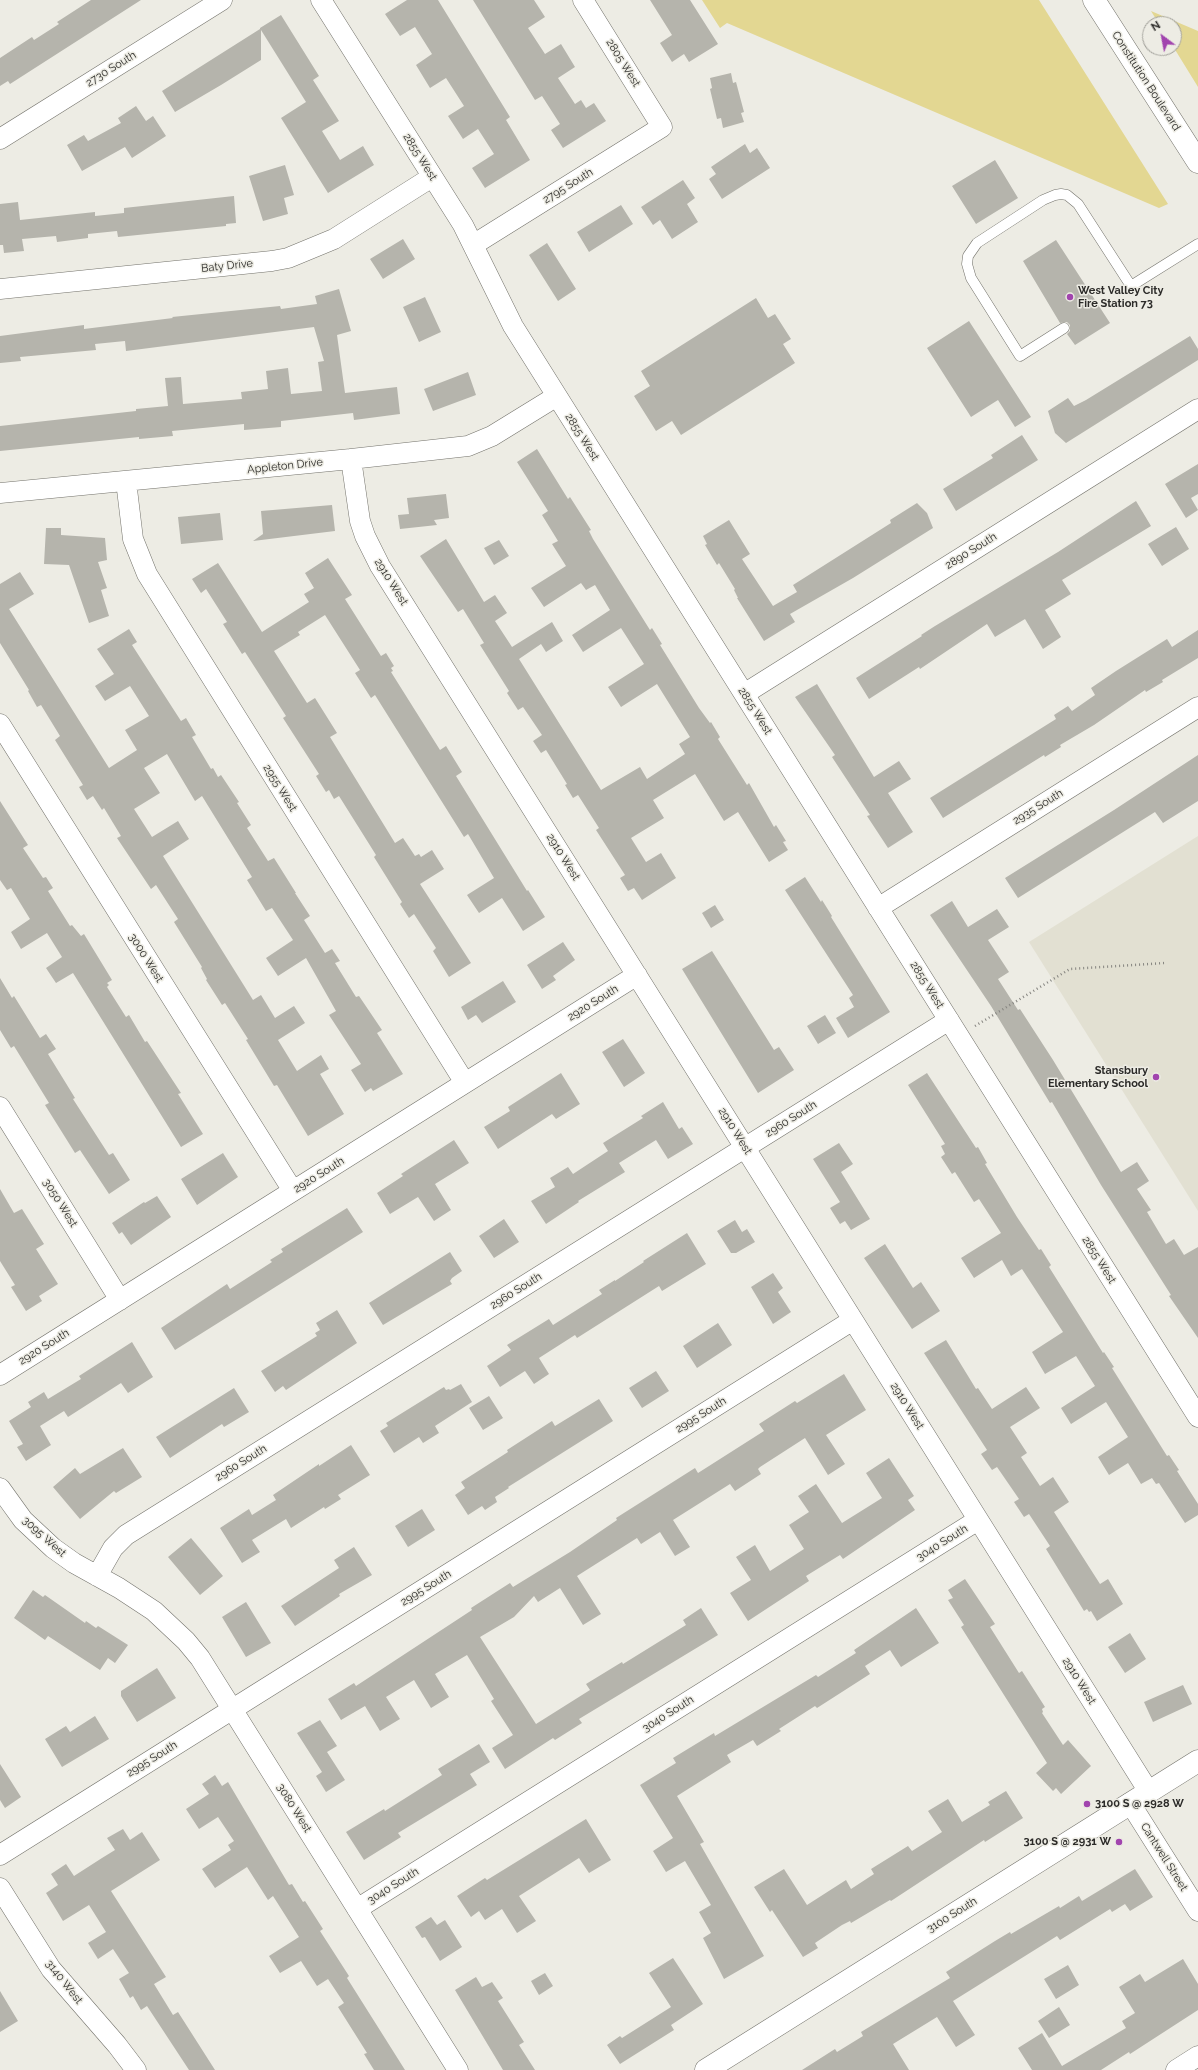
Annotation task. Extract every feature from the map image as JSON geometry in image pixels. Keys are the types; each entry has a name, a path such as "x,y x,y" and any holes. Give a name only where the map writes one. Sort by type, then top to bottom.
{"main road":[{"name":"Constitution Boulevard","path":"1094,0 1198,162"},
{"name":"3100 South","path":"706,2070 1198,1761"}],"street":[{"name":"2730 South","path":"0,139 222,0"},
{"name":"2855 West","path":"321,0 473,245 502,307 557,396 1198,1417"},
{"name":"2805 West","path":"583,0 662,127"},
{"name":"2795 South","path":"473,245 662,127"},
{"name":"Baty Drive","path":"0,289 272,261 288,258 304,253 334,239 432,177"},
{"name":"Appleton Drive","path":"0,493 455,448 480,442 557,396"},
{"name":"2890 South","path":"744,694 1198,409"},
{"name":"2910 West","path":"351,459 360,521 372,551 1149,1792"},
{"name":"2955 West","path":"126,481 133,539 139,557 157,592 465,1083"},
{"name":"2935 South","path":"878,908 1198,707"},
{"name":"3000 West","path":"0,724 293,1191"},
{"name":"2920 South","path":"0,1375 637,975"},
{"name":"2960 South","path":"97,1576 113,1548 126,1535 949,1020"},
{"name":"3050 West","path":"0,1107 120,1300"},
{"name":"2995 South","path":"0,1855 853,1320"},
{"name":"3095 West","path":"0,1488 11,1505 37,1534 69,1560 97,1576"},
{"name":"3040 South","path":"357,1908 978,1520"},
{"name":"3080 West","path":"97,1576 137,1600 172,1626 200,1658 458,2070"},
{"name":"Cantwell Street","path":"1130,1803 1198,1911"},
{"name":"3140 West","path":"0,1888 51,1968 117,2045 136,2070"},
{"path":"1176,2070 1198,2056"}],"lane":[{"path":"1064,328 1020,356 971,278 967,264 968,256 977,243 1043,200 1061,194 1067,195 1078,204 1131,286 1198,244"}],"path":[{"path":"972,1028 1070,969 1165,963"}],"shaded area":[{"path":"702,0 1039,0 1168,204 1159,208 727,23 720,28"},
{"path":"1151,11 1163,16 1154,16"},
{"path":"1182,24 1198,31 1198,87 1179,56 1182,56"},
{"name":"Stansbury Elementary School","path":"1198,836 1198,1211 1029,942"}],"building":[{"path":"91,0 141,0 10,84 8,81 0,86 0,58 32,37 34,40 59,24 57,22"},
{"path":"407,0 438,0 510,117 506,120 530,160 485,188 472,168 494,154 478,129 463,139 448,116 464,106 446,78 430,88 416,65 432,54 415,27 400,36 385,14"},
{"path":"473,0 534,0 545,17 528,28 545,54 561,44 575,67 558,78 575,104 581,100 586,108 594,103 606,121 563,148 551,130 560,124 542,96 535,100"},
{"path":"650,0 690,0 718,44 689,62 684,54 672,62 660,43 672,35"},
{"path":"281,15 319,76 313,80 339,121 322,131 340,160 363,146 374,165 328,193 281,118 306,102 261,30 261,60 221,85 175,112 162,91"},
{"path":"731,73 733,83 736,82 744,112 741,113 744,122 723,128 721,118 717,119 710,89 712,88 710,78"},
{"path":"136,106 146,121 153,116 166,136 132,158 125,147 82,171 67,145 84,135 88,141 121,123 118,118"},
{"path":"745,144 750,153 757,148 770,168 722,199 709,179 716,174 711,167"},
{"path":"995,160 1018,198 976,224 952,186"},
{"path":"285,165 294,195 284,198 288,214 263,221 249,176"},
{"path":"683,180 695,198 687,204 698,222 672,239 660,220 653,225 641,207"},
{"path":"234,196 236,223 226,224 226,226 118,237 117,231 88,234 88,238 57,242 56,236 22,239 24,251 4,253 3,245 0,245 0,204 18,202 20,220 95,212 95,216 124,213 124,208"},
{"path":"621,205 633,224 589,252 577,232"},
{"path":"403,239 415,259 383,279 370,259"},
{"name":"West Valley City Fire Station 73","path":"1056,240 1110,323 1075,345 1067,334 1070,331 1070,325 1067,322 1060,323 1023,261"},
{"path":"547,243 576,289 558,301 529,255"},
{"path":"339,289 351,331 337,335 345,393 397,387 400,414 354,420 353,413 281,421 281,427 244,430 244,424 172,431 173,436 139,439 139,437 0,451 0,426 168,406 165,378 181,377 183,404 242,399 241,392 268,389 266,371 288,368 291,394 322,391 318,362 324,361 314,327 126,351 125,341 95,344 96,350 20,357 21,361 0,363 0,336 84,325 84,329 173,318 172,317 280,306 281,309 317,304 315,296"},
{"path":"425,297 441,332 419,342 403,307"},
{"path":"756,298 768,318 775,314 791,339 783,344 795,363 681,435 672,421 656,431 634,396 650,386 641,371"},
{"path":"969,321 1031,417 1015,427 998,400 971,417 927,348"},
{"path":"1190,336 1198,349 1198,360 1066,443 1055,433 1048,411 1068,398 1074,406 1086,400"},
{"path":"468,372 476,395 433,411 424,389"},
{"path":"1022,435 1038,460 956,511 943,489 993,458 991,455"},
{"path":"537,449 568,499 570,497 591,530 589,531 593,539 650,630 652,628 662,644 660,645 699,708 710,723 711,722 720,737 718,739 747,785 749,783 774,827 776,825 786,841 783,842 788,850 769,862 738,812 724,821 695,774 653,800 664,818 631,838 646,862 661,853 676,878 642,900 634,888 628,891 620,878 625,875 596,830 599,828 578,795 573,798 565,785 567,784 546,750 541,753 533,741 542,735 523,707 518,710 507,693 509,691 480,645 484,643 463,609 458,612 420,556 446,539 484,602 495,595 507,613 495,621 512,647 552,622 563,641 546,652 541,644 519,659 601,790 640,767 647,779 685,754 679,744 690,737 657,684 621,707 608,687 644,664 621,628 583,652 572,635 610,610 595,585 586,590 581,583 544,607 531,588 566,566 552,544 558,541 542,515 548,511 517,462"},
{"path":"1198,464 1198,494 1191,498 1198,510 1186,518 1165,484"},
{"path":"446,494 449,518 434,520 437,525 400,529 398,515 409,514 407,498"},
{"path":"1136,501 1151,526 1062,580 1071,594 1045,610 1061,637 1043,649 1025,619 995,637 987,624 920,669 919,667 869,699 856,678 922,636 921,635 935,626 1058,552"},
{"path":"917,503 927,513 933,528 853,578 790,614 795,622 764,641 737,598 735,589 719,563 717,565 705,545 707,544 703,536 729,520 750,554 742,559 773,606 797,592 793,585 891,523 890,520"},
{"path":"332,505 335,531 253,541 263,534 261,511"},
{"path":"220,513 223,540 181,544 178,517"},
{"path":"1176,527 1189,549 1162,566 1148,544"},
{"path":"46,528 61,528 61,535 105,538 107,560 98,562 107,588 101,590 109,616 89,623 69,565 44,564"},
{"path":"499,540 509,556 494,565 484,548"},
{"path":"328,558 352,595 345,599 381,656 386,653 394,666 391,668 393,671 391,672 440,750 446,746 462,772 456,776 527,891 528,890 545,917 523,931 502,898 479,913 467,895 494,878 468,834 464,837 375,695 371,698 355,673 360,670 325,615 298,632 300,635 274,651 307,703 315,698 337,733 330,737 395,843 403,838 415,856 419,854 421,857 432,850 444,869 420,884 471,963 449,977 433,951 436,948 414,914 409,918 400,904 402,902 374,857 376,855 339,796 334,799 329,790 326,792 316,776 319,774 283,718 286,716 245,652 242,654 223,624 227,622 206,589 201,593 192,579 218,563 262,632 309,602 304,594 314,588 305,573"},
{"path":"20,572 34,594 9,609 109,768 137,750 125,730 149,716 130,686 105,701 95,686 114,674 97,649 129,629 137,642 132,645 181,721 186,718 196,735 192,737 211,769 213,768 218,777 221,775 239,802 237,803 251,825 247,828 268,861 274,858 310,916 304,920 325,953 332,949 340,961 335,963 356,997 359,996 382,1030 377,1033 403,1074 373,1091 371,1088 365,1092 351,1070 361,1064 329,1015 336,1011 306,958 278,976 266,958 293,940 272,908 266,911 247,880 252,877 202,796 195,801 167,754 144,768 160,793 134,809 152,837 178,821 189,839 163,856 253,1000 261,995 275,1018 294,1006 305,1023 278,1040 297,1071 321,1055 329,1069 320,1074 344,1114 308,1136 277,1085 274,1086 246,1040 248,1039 225,1003 222,1005 206,980 207,979 201,968 202,967 174,922 178,919 156,885 151,889 117,838 121,836 104,808 102,810 93,796 87,800 79,787 83,785 55,740 60,736 41,705 37,707 28,691 29,690 0,643 0,584"},
{"path":"1198,630 1198,658 1162,680 1163,682 1146,692 1145,690 1094,725 1060,745 1061,747 1045,757 1044,755 943,818 930,798 1056,719 1054,715 1068,706 1072,711 1095,695 1091,688 1167,639 1172,647"},
{"path":"817,684 874,777 899,761 911,779 888,793 913,832 888,848 867,816 870,815 832,757 835,755 795,697"},
{"path":"1198,755 1198,801 1163,823 1155,812 1018,898 1005,878 1114,810"},
{"path":"0,801 28,845 23,848 43,878 46,877 53,888 48,891 70,926 72,925 81,936 84,934 112,980 107,983 109,985 107,987 126,1017 129,1015 145,1042 147,1041 181,1093 178,1094 203,1134 181,1147 73,973 56,983 46,968 62,957 47,933 21,949 11,932 30,919 11,888 7,890 0,880"},
{"path":"805,877 821,902 822,900 890,1012 848,1038 836,1018 854,1007 849,998 853,995 785,890"},
{"path":"952,901 968,927 997,909 1009,927 988,940 1009,972 998,979 1018,1010 1020,1009 1053,1060 1121,1172 1137,1162 1149,1181 1137,1189 1151,1210 1147,1212 1166,1244 1174,1239 1184,1255 1198,1247 1198,1338 1169,1296 1171,1295 1101,1185 1052,1102 1050,1103 991,1006 930,915"},
{"path":"715,905 724,920 711,928 702,913"},
{"path":"563,942 575,960 553,976 556,980 542,989 527,965"},
{"path":"712,951 774,1050 779,1047 794,1070 758,1093 682,969"},
{"path":"0,978 12,998 14,996 40,1038 46,1034 56,1049 48,1054 75,1098 73,1099 109,1155 113,1153 130,1180 109,1194 80,1150 75,1153 45,1105 49,1103 14,1046 11,1048 0,1030"},
{"path":"503,981 516,1002 482,1023 476,1015 468,1020 461,1007"},
{"path":"825,1015 836,1033 818,1044 807,1026"},
{"path":"623,1039 645,1073 624,1087 602,1052"},
{"path":"561,1073 580,1104 556,1119 552,1114 498,1149 484,1127 510,1111 508,1107"},
{"path":"927,1073 976,1148 978,1147 987,1163 985,1164 1017,1217 1039,1250 1041,1249 1051,1265 1049,1267 1103,1353 1104,1352 1114,1367 1112,1368 1167,1456 1169,1455 1179,1470 1177,1471 1198,1504 1198,1515 1185,1523 1159,1483 1156,1484 1152,1478 1141,1484 1128,1463 1109,1475 1098,1457 1128,1437 1106,1402 1071,1424 1061,1408 1095,1386 1076,1356 1045,1374 1032,1352 1063,1332 1022,1269 1011,1276 1002,1260 974,1278 961,1258 1001,1233 979,1199 974,1202 955,1172 952,1174 941,1157 945,1154 941,1146 945,1144 908,1085"},
{"path":"663,1102 679,1129 682,1127 693,1144 668,1159 656,1140 619,1163 625,1172 578,1201 579,1202 546,1224 531,1201 555,1187 550,1178 568,1167 573,1174 608,1151 603,1143 643,1118 641,1116"},
{"path":"454,1140 469,1163 435,1184 451,1210 434,1221 418,1197 390,1214 377,1193 403,1176 401,1174"},
{"path":"839,1143 853,1164 841,1172 870,1219 851,1230 845,1221 840,1224 830,1208 840,1202 813,1159"},
{"path":"223,1153 238,1177 197,1205 181,1179"},
{"path":"0,1189 14,1213 22,1209 44,1244 36,1249 58,1284 39,1296 42,1301 26,1311 11,1287 15,1285 0,1261"},
{"path":"157,1196 171,1217 131,1245 122,1232 119,1234 112,1223 144,1202 145,1203"},
{"path":"347,1208 363,1232 175,1350 161,1328 227,1284 230,1289 272,1262 270,1260 283,1252 281,1249"},
{"path":"504,1219 519,1242 494,1258 479,1236"},
{"path":"735,1220 742,1232 747,1229 755,1242 736,1253 731,1253 717,1231"},
{"path":"687,1233 706,1264 662,1291 659,1286 577,1338 575,1335 539,1358 549,1374 534,1384 525,1371 500,1387 487,1366 511,1350 507,1345 549,1319 553,1325 602,1294 599,1290"},
{"path":"885,1244 913,1288 921,1282 940,1311 912,1329 864,1258"},
{"path":"450,1252 462,1271 452,1278 450,1281 452,1284 383,1325 369,1303"},
{"path":"773,1273 783,1288 778,1292 791,1312 773,1324 751,1287"},
{"path":"337,1310 357,1343 286,1390 283,1386 275,1392 261,1371 317,1336 315,1333 320,1330 316,1323"},
{"path":"718,1323 732,1345 697,1368 683,1346"},
{"path":"946,1340 976,1389 978,1388 992,1409 1026,1387 1040,1408 1010,1427 1027,1453 1021,1457 1040,1486 1053,1477 1069,1502 1054,1512 1100,1584 1108,1579 1123,1604 1097,1621 1091,1611 1089,1612 1087,1609 1084,1611 1046,1549 1050,1546 1029,1514 1024,1517 1014,1502 1019,1499 997,1467 992,1470 981,1454 987,1450 924,1353"},
{"path":"132,1342 153,1377 128,1393 121,1383 68,1417 64,1411 40,1426 51,1445 26,1461 17,1447 23,1444 9,1421 31,1407 28,1402 44,1392 48,1399 81,1379 79,1376"},
{"path":"656,1371 669,1391 642,1408 629,1388"},
{"path":"844,1374 866,1410 826,1435 845,1464 828,1475 805,1438 760,1467 758,1469 761,1474 735,1491 730,1484 673,1520 690,1547 675,1556 660,1532 641,1544 637,1538 577,1576 601,1614 583,1625 560,1588 538,1602 534,1596 514,1617 480,1637 536,1724 590,1690 586,1684 622,1662 623,1664 686,1625 683,1620 701,1608 718,1635 579,1719 582,1723 555,1740 553,1738 505,1769 492,1748 513,1735 491,1701 494,1699 467,1655 435,1674 449,1697 431,1708 414,1680 386,1697 400,1719 380,1731 365,1706 341,1720 328,1699 354,1683 356,1686 472,1610 471,1608 510,1583 513,1587 570,1552 617,1520 616,1518 695,1468 698,1473 764,1431 759,1424 795,1401 797,1403"},
{"path":"461,1384 472,1402 435,1426 439,1433 423,1443 419,1437 394,1453 380,1431 388,1426 386,1423 444,1387 446,1390 450,1390"},
{"path":"234,1388 249,1412 224,1427 222,1424 170,1458 156,1437"},
{"path":"489,1396 503,1418 483,1430 469,1408"},
{"path":"599,1399 613,1421 508,1487 509,1488 495,1497 497,1502 485,1510 482,1506 468,1515 455,1495 465,1488 461,1482 508,1452 507,1450 552,1421 555,1426"},
{"path":"351,1445 370,1475 338,1495 341,1499 325,1509 324,1507 291,1528 286,1519 252,1540 260,1552 242,1563 220,1528 249,1509 252,1515 276,1500 273,1495 319,1464 319,1466"},
{"path":"123,1448 142,1477 116,1493 114,1491 80,1519 53,1487 75,1468 80,1474"},
{"path":"889,1458 914,1496 908,1500 915,1510 843,1559 840,1555 806,1576 809,1581 748,1621 730,1593 751,1580 736,1557 755,1545 770,1571 804,1549 789,1525 809,1512 798,1496 816,1484 842,1523 882,1498 866,1473"},
{"path":"422,1509 435,1530 408,1547 395,1526"},
{"path":"191,1538 223,1576 200,1595 168,1557"},
{"path":"354,1547 372,1575 339,1594 340,1596 295,1626 281,1606 339,1568 334,1560"},
{"path":"965,1579 995,1624 990,1627 1019,1673 1022,1671 1045,1707 1042,1709 1042,1713 1063,1745 1068,1740 1091,1766 1061,1794 1056,1788 1053,1791 1036,1773 1047,1763 961,1627 964,1625 948,1600 953,1598 948,1590"},
{"path":"33,1590 43,1597 45,1595 85,1623 86,1621 96,1628 98,1626 128,1645 115,1663 108,1658 100,1670 48,1636 45,1640 14,1618"},
{"path":"246,1602 271,1643 246,1657 222,1617"},
{"path":"916,1608 939,1643 901,1667 890,1650 865,1666 870,1674 817,1708 815,1706 779,1729 781,1731 757,1746 753,1740 727,1755 731,1762 677,1796 704,1842 700,1844 764,1956 724,1979 703,1938 711,1933 699,1912 711,1905 685,1861 666,1872 653,1851 673,1838 640,1785 676,1763 673,1758 714,1733 715,1736 816,1675 818,1677 856,1653 854,1650"},
{"path":"1130,1633 1146,1659 1125,1673 1108,1647"},
{"path":"157,1668 176,1698 137,1722 121,1696 121,1691"},
{"path":"1183,1685 1192,1704 1153,1722 1144,1702"},
{"path":"95,1716 109,1739 62,1767 45,1739 66,1726 70,1732"},
{"path":"320,1720 337,1746 327,1752 345,1780 326,1792 316,1776 322,1772 297,1733"},
{"path":"479,1744 490,1762 470,1774 477,1785 398,1833 401,1837 364,1860 346,1832 384,1809 385,1811 442,1775 438,1769"},
{"path":"0,1764 21,1797 5,1808 0,1800"},
{"path":"215,1775 222,1786 228,1782 289,1885 292,1884 303,1902 305,1901 323,1929 320,1931 349,1976 347,1978 405,2070 374,2070 364,2054 367,2053 338,2007 344,2003 328,1979 317,1986 301,1961 280,1973 269,1956 299,1937 273,1896 268,1900 247,1867 215,1888 202,1869 231,1850 228,1845 234,1841 218,1817 199,1829 186,1809 209,1794 202,1784"},
{"path":"1006,1791 1023,1818 985,1842 984,1840 891,1901 890,1900 851,1923 850,1921 842,1925 815,1943 818,1948 803,1957 772,1910 770,1912 754,1887 784,1869 807,1905 846,1880 851,1889 874,1874 871,1869 908,1846 912,1851 942,1832 928,1811 948,1799 962,1822 990,1805 988,1802"},
{"path":"586,1819 611,1860 589,1873 579,1858 519,1896 536,1921 517,1933 502,1909 485,1920 479,1911 471,1917 457,1896 485,1878 487,1880"},
{"path":"123,1829 130,1840 142,1832 160,1860 111,1891 166,1977 154,1984 173,2015 178,2012 215,2070 189,2070 147,2006 141,2010 133,1996 130,1998 119,1979 129,1973 113,1949 98,1959 88,1943 106,1932 89,1905 63,1921 46,1893 58,1885 51,1874 66,1864 74,1876 115,1850 107,1838"},
{"path":"1135,1869 1153,1897 1130,1911 1125,1904 1112,1912 1110,1909 1060,1940 1057,1936 953,2001 975,2035 956,2047 937,2017 893,2044 909,2070 802,2070 835,2049 837,2052 863,2036 861,2032 950,1978 946,1972 995,1941 1010,1932 1011,1934 1059,1906 1060,1908 1079,1896 1082,1901"},
{"path":"431,1917 437,1925 445,1920 462,1947 440,1961 425,1937 422,1938 415,1927"},
{"path":"673,1958 703,2004 671,2025 674,2030 620,2064 607,2045 620,2036 622,2038 671,2007 649,1973"},
{"path":"1183,1959 1198,1984 1198,2010 1130,2054 1129,2052 1101,2070 1032,2070 1018,2048 1042,2033 1062,2066 1126,2028 1122,2021 1135,2013 1119,1987 1140,1974 1145,1982"},
{"path":"1068,1965 1079,1985 1056,1999 1044,1979"},
{"path":"545,1973 553,1986 539,1995 531,1981"},
{"path":"476,1977 482,1987 492,1982 503,1998 498,2001 524,2042 519,2045 535,2070 503,2070 455,1990"},
{"path":"0,1991 18,2021 0,2032"},
{"path":"1059,2007 1070,2025 1049,2038 1038,2021"}],"place":[{"name":"West Valley City Fire Station 73","path":"1070,297"},
{"name":"Stansbury Elementary School","path":"1156,1077"},
{"name":"3100 S @ 2928 W","path":"1087,1804"},
{"name":"3100 S @ 2931 W","path":"1119,1842"}]}
